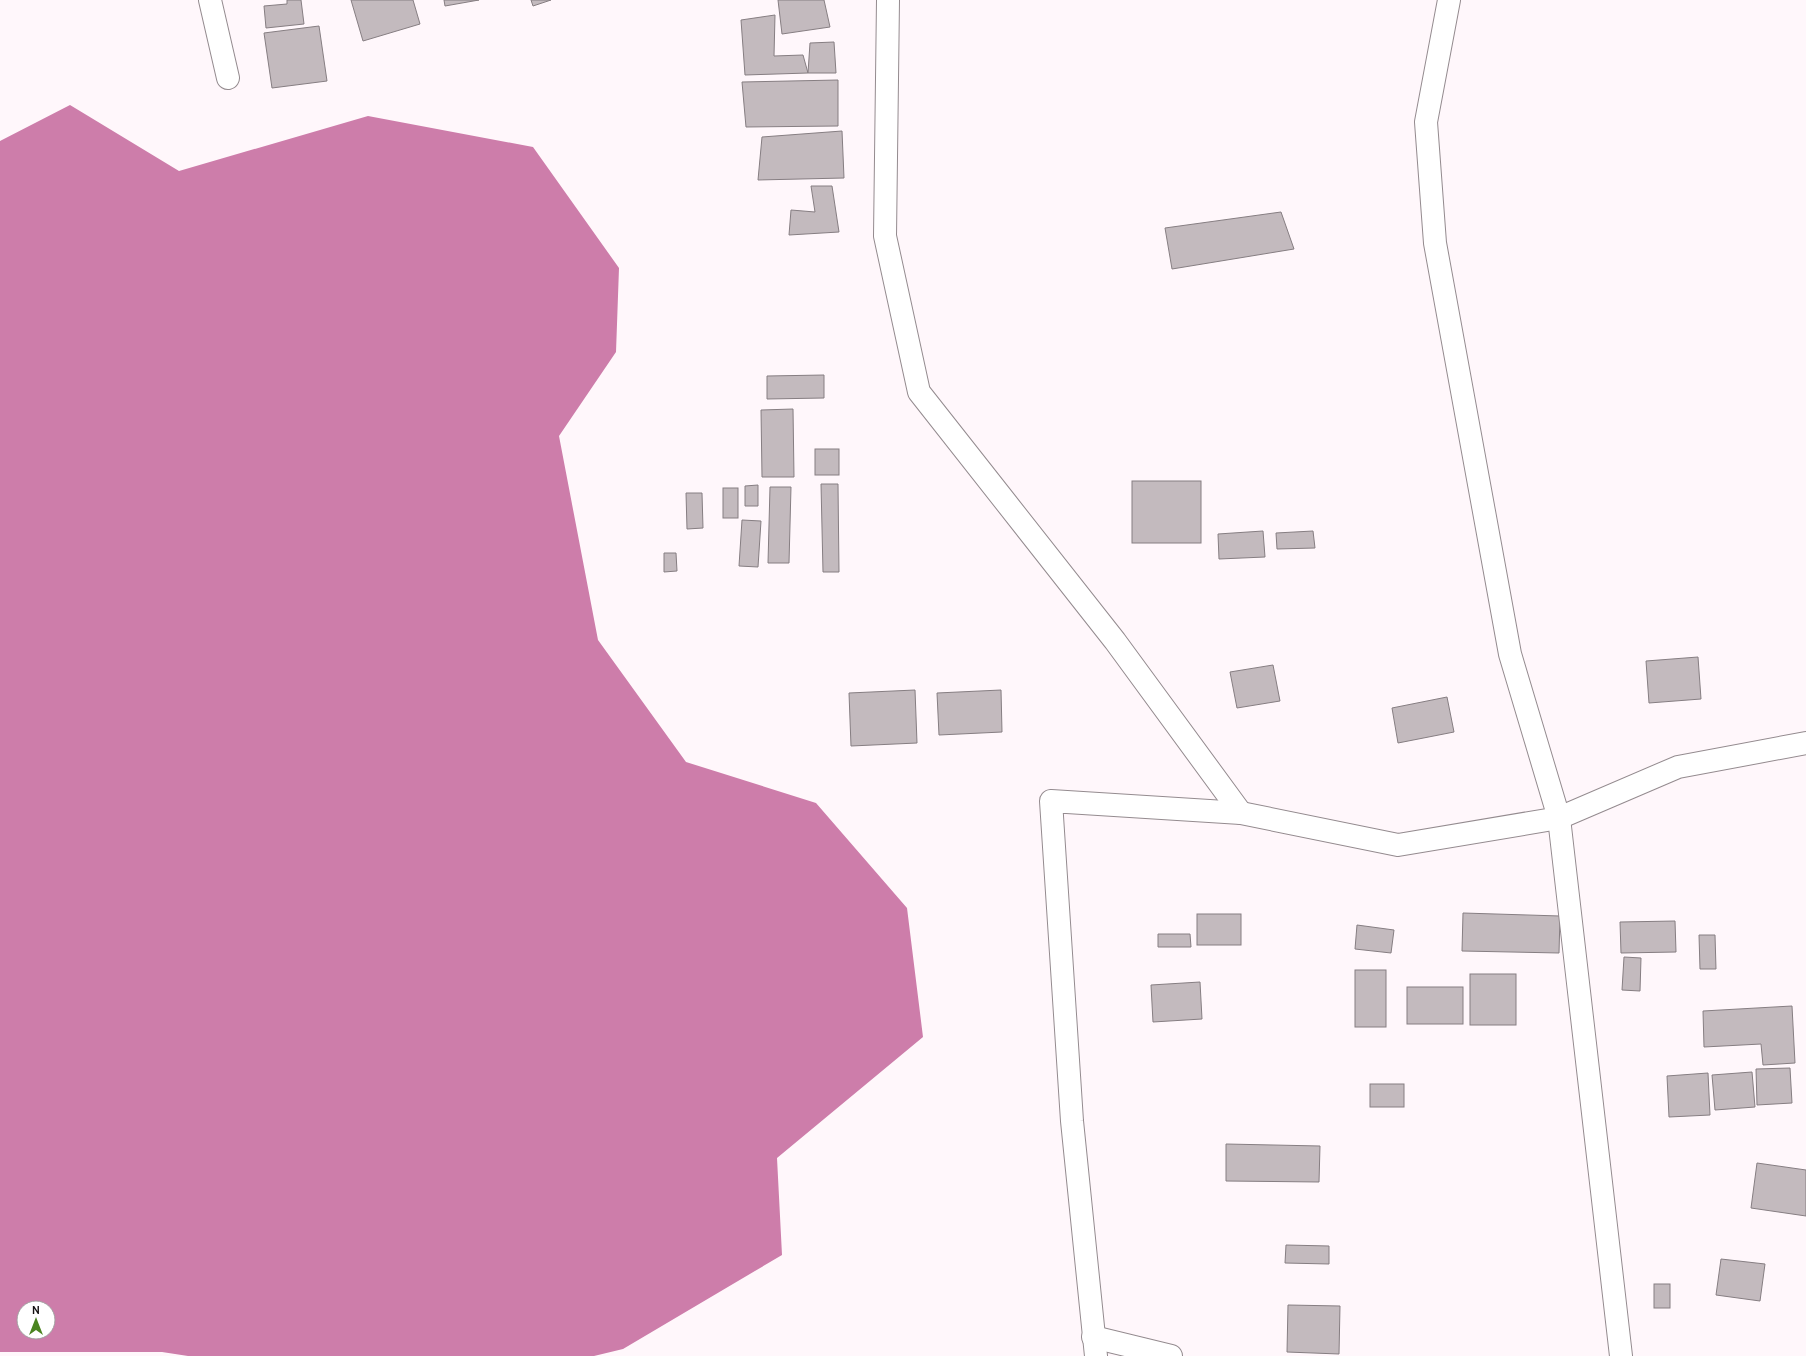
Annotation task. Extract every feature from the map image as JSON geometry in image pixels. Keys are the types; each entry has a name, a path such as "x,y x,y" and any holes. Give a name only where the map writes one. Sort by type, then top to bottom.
{"street":[{"path":"210,0 228,78"},
{"path":"888,0 885,236 919,392 1115,641 1241,813"},
{"path":"1448,0 1426,122 1435,243 1510,654 1559,818 1621,1356"},
{"path":"1171,1356 1095,1347 1072,1121 1051,801 1241,813 1398,845 1559,818 1678,767 1806,743"}],"shaded area":[{"path":"70,105 179,171 368,116 533,147 619,268 616,352 559,436 598,640 686,762 816,803 907,908 923,1037 777,1158 782,1255 623,1349 594,1356 188,1356 162,1352 0,1352 0,141"}],"building":[{"path":"287,0 301,0 304,24 266,28 264,6 287,4"},
{"path":"351,0 413,0 420,24 363,41"},
{"path":"444,0 479,0 445,6"},
{"path":"531,0 551,0 533,6"},
{"path":"778,0 824,0 830,27 782,34"},
{"path":"775,15 774,56 803,55 808,73 745,75 741,20"},
{"path":"319,26 327,81 272,88 264,33"},
{"path":"834,42 836,73 808,73 810,43"},
{"path":"838,80 838,126 746,127 742,82"},
{"path":"842,131 844,178 758,180 762,137"},
{"path":"811,186 832,186 839,232 789,235 791,210 815,212"},
{"path":"1281,212 1294,249 1172,269 1165,228"},
{"path":"824,375 824,398 767,399 767,376"},
{"path":"793,409 794,477 762,477 761,410"},
{"path":"815,449 839,449 839,475 815,475"},
{"path":"1132,481 1201,481 1201,543 1132,543"},
{"path":"821,484 838,484 839,572 823,572"},
{"path":"758,485 758,506 745,506 745,486"},
{"path":"770,487 791,487 789,563 768,563"},
{"path":"723,488 738,488 738,518 723,518"},
{"path":"686,493 702,493 703,528 687,529"},
{"path":"742,520 761,521 758,567 739,566"},
{"path":"1263,531 1265,557 1219,559 1218,534"},
{"path":"1313,531 1315,548 1277,549 1276,533"},
{"path":"664,553 676,553 677,571 664,572"},
{"path":"1698,657 1701,699 1649,703 1646,661"},
{"path":"1273,665 1280,701 1237,708 1230,672"},
{"path":"915,690 917,743 851,746 849,693"},
{"path":"1001,690 1002,732 939,735 937,693"},
{"path":"1447,697 1454,732 1398,743 1392,708"},
{"path":"1463,913 1560,916 1559,953 1462,951"},
{"path":"1197,914 1241,914 1241,945 1197,945"},
{"path":"1675,921 1676,952 1621,953 1620,922"},
{"path":"1357,925 1394,930 1391,953 1355,949"},
{"path":"1158,934 1190,934 1191,947 1158,947"},
{"path":"1699,935 1715,935 1716,969 1700,969"},
{"path":"1624,957 1641,958 1640,991 1622,990"},
{"path":"1355,970 1386,970 1386,1027 1355,1027"},
{"path":"1470,974 1516,974 1516,1025 1470,1025"},
{"path":"1200,982 1202,1019 1153,1022 1151,985"},
{"path":"1407,987 1463,987 1463,1024 1407,1024"},
{"path":"1792,1006 1795,1063 1763,1065 1761,1044 1704,1047 1703,1011"},
{"path":"1790,1068 1792,1103 1757,1105 1756,1069"},
{"path":"1752,1072 1755,1107 1715,1110 1712,1075"},
{"path":"1708,1073 1710,1115 1669,1117 1667,1076"},
{"path":"1370,1084 1404,1084 1404,1107 1370,1107"},
{"path":"1226,1144 1320,1146 1319,1182 1226,1181"},
{"path":"1757,1163 1806,1170 1806,1216 1751,1208"},
{"path":"1286,1245 1329,1246 1329,1264 1285,1263"},
{"path":"1721,1259 1765,1264 1760,1301 1716,1295"},
{"path":"1654,1284 1670,1284 1670,1308 1654,1308"},
{"path":"1288,1305 1340,1306 1339,1354 1287,1352"}]}
